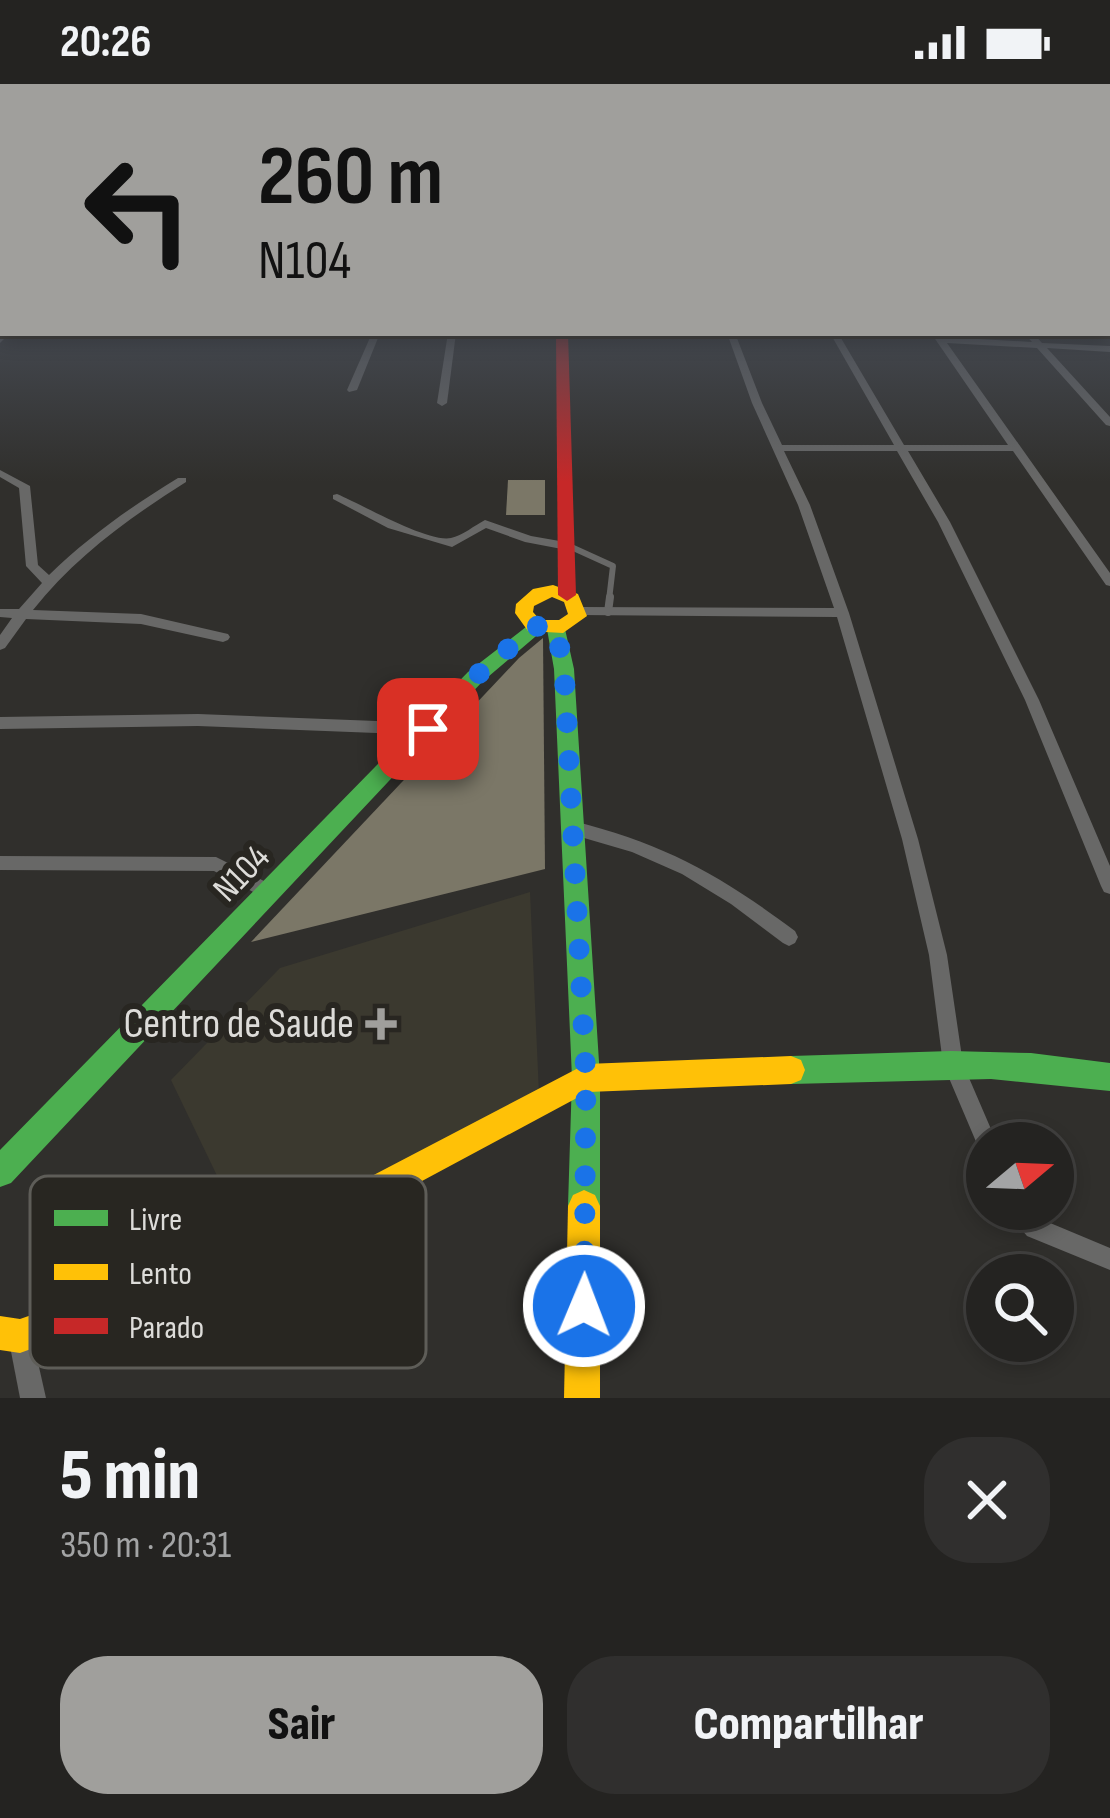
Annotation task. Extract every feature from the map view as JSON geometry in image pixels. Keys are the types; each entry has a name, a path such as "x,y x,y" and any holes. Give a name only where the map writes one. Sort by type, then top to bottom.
{"main road":[{"path":"539,593 573,603 567,549 563,359"},
{"path":"567,549 524,608 546,627 564,669 586,1078 582,1398"},
{"name":"N104","path":"0,1172 475,677 546,627 570,625 573,603"},
{"path":"401,1176 586,1078 953,1064 1064,1068 1110,1077"}],"street":[{"path":"352,390 365,359"},
{"path":"442,403 448,359"},
{"path":"741,359 805,505 842,613 921,886 938,956 953,1064 978,1122"},
{"path":"849,359 901,448 1032,700 1110,886"},
{"path":"954,359 1110,582"},
{"path":"1052,359 1110,422"},
{"path":"777,448 1016,448"},
{"path":"0,473 24,486 32,566 47,581"},
{"path":"0,645 47,581 114,522 182,480"},
{"path":"337,497 396,529 432,539 452,543 485,524 567,549"},
{"path":"573,603 608,612 842,613"},
{"path":"0,613 141,619 223,637"},
{"path":"0,723 198,720 428,729"},
{"path":"573,828 634,842 686,863 789,937"},
{"path":"0,863 216,864 270,893"},
{"path":"1039,1230 1110,1259"},
{"path":"10,1334 33,1398"}],"lane":[{"path":"567,549 613,566 608,612"}],"shaded area":[{"name":"Centro de Saude","path":"530,892 539,1094 376,1176 217,1176 171,1080 280,968"}],"building":[{"path":"508,480 545,480 545,515 506,515"},
{"path":"543,638 545,869 251,942 519,658"}],"traffic: fast":[{"path":"0,1172 475,677 535,626"},
{"path":"556,629 564,669 586,1078 584,1206"},
{"path":"791,1070 991,1065 1110,1077"}],"traffic: slow":[{"path":"553,591 572,598 578,616 563,627 535,626 524,613 525,604 539,593 553,591"},
{"path":"401,1176 586,1078 791,1070"},
{"path":"582,1398 584,1206"},
{"path":"0,1333 30,1332"}],"traffic: jam":[{"path":"563,359 567,595"}],"place":[{"name":"Centro de Saude","path":"381,1024"}],"route":[{"path":"428,729 475,677 535,626 556,629 564,669 586,1078 584,1306"}]}
